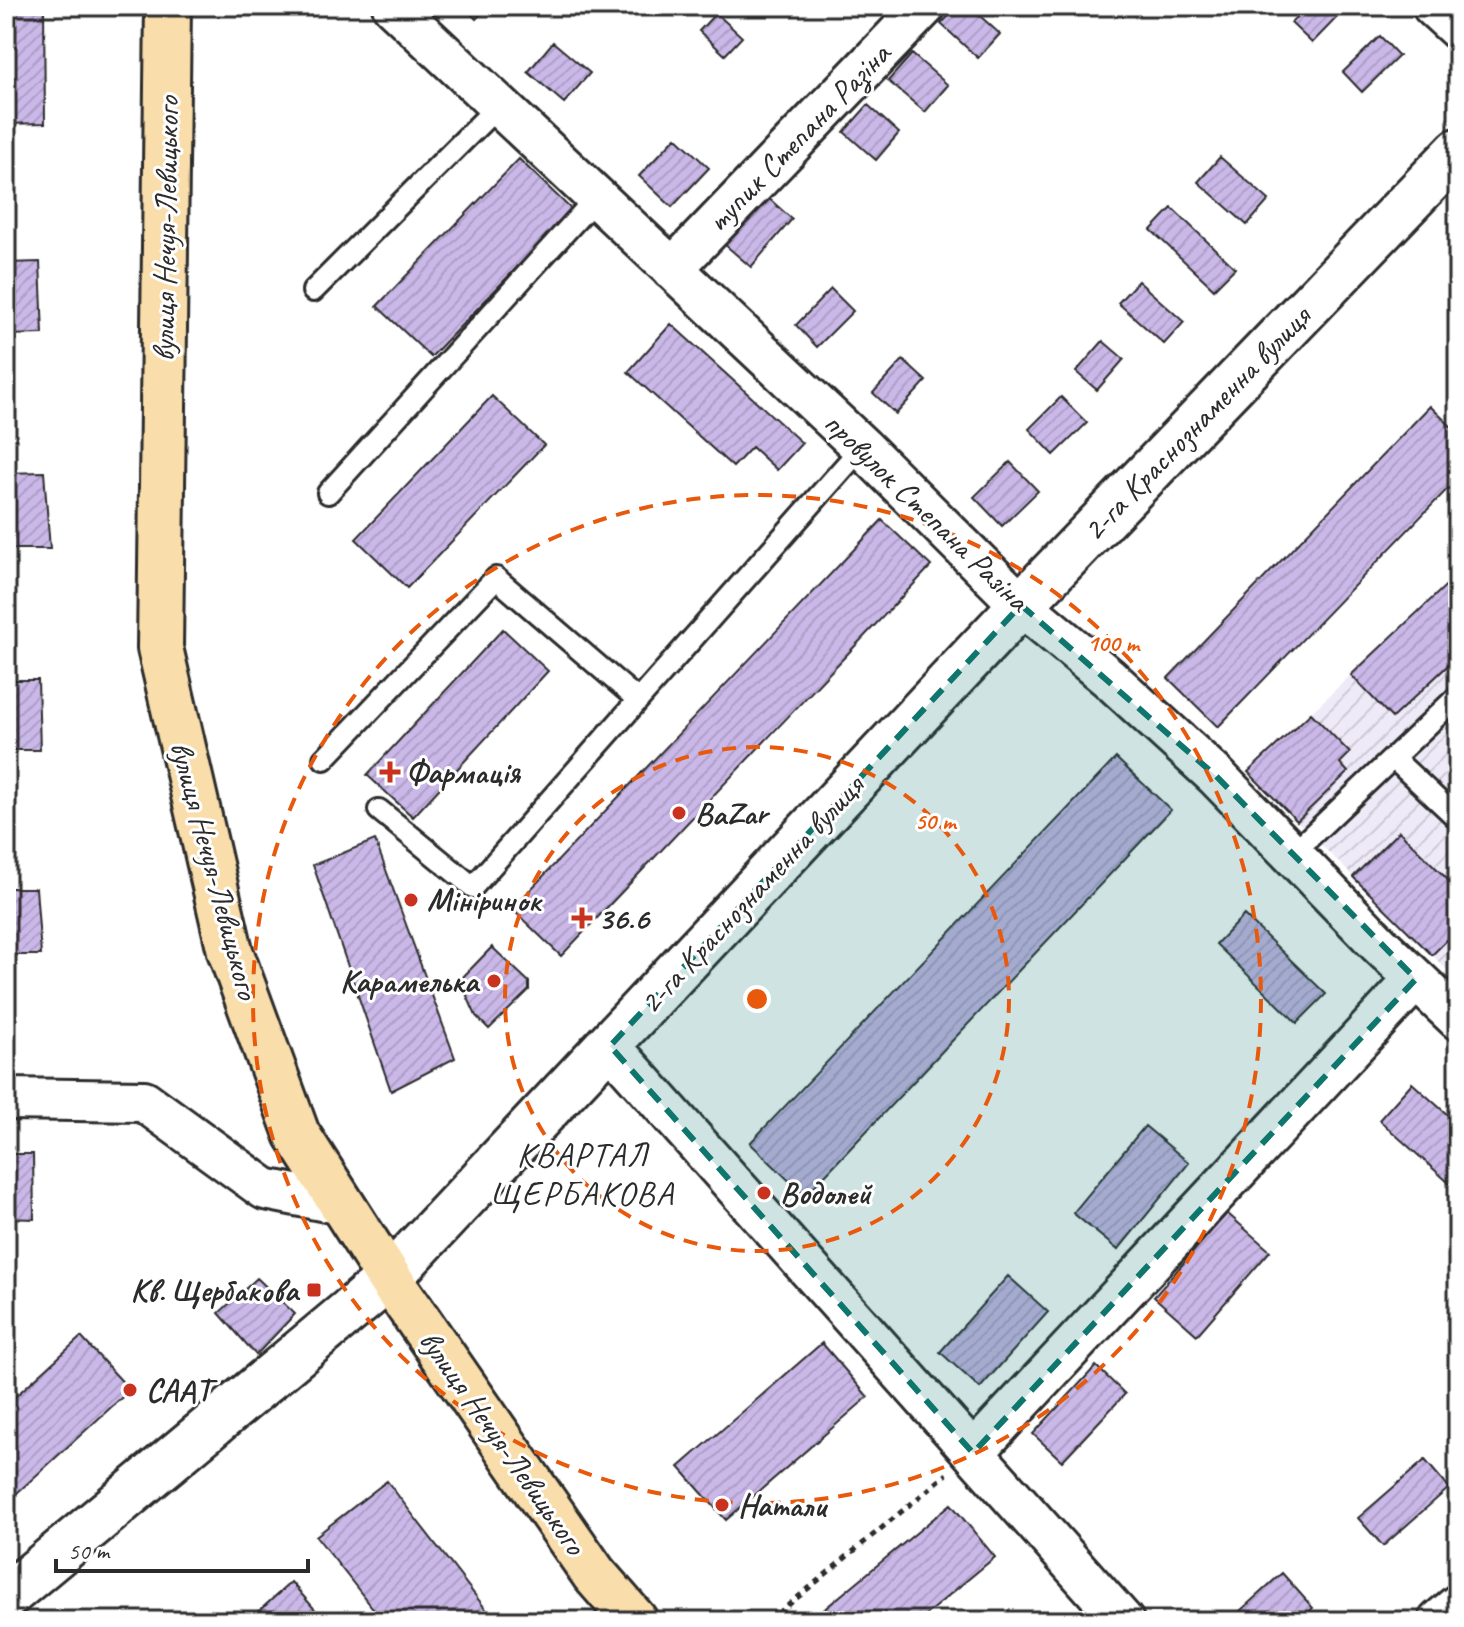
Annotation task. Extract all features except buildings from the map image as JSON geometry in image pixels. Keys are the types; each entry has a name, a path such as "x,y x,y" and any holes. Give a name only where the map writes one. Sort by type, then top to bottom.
{"main road":[{"name":"вулиця Нечуя-Левицького","path":"168,6 160,648 230,951 297,1134 389,1278 594,1574 635,1621"}],"street":[{"name":"провулок Степана Разіна","path":"393,6 862,447 1021,605 1161,724 1458,1019"},
{"name":"тупик Степана Разіна","path":"672,269 925,6"},
{"path":"1433,6 1458,29"},
{"name":"2-га Краснознаменна вулиця","path":"6,1597 389,1278 1021,605 1458,151"},
{"path":"973,1453 1416,979"},
{"path":"610,1046 1123,1621"},
{"path":"6,1099 144,1101 265,1189 341,1204"},
{"path":"1439,1621 1458,1605"}],"lane":[{"path":"313,291 498,106"},
{"path":"328,493 596,198"},
{"path":"379,810 473,887 862,447"},
{"path":"324,759 496,578 638,700"},
{"path":"1292,854 1458,696"},
{"path":"1393,758 1458,819"}],"path":[{"path":"769,1621 973,1453"}],"highlighted area":[{"path":"1021,605 1216,776 1416,979 973,1453 610,1046"}],"shaded area":[{"path":"1458,574 1458,981 1248,772"}],"place":[{"name":"Фармація","path":"390,772"},
{"name":"BaZar","path":"679,813"},
{"name":"Мініринок","path":"411,900"},
{"name":"36.6","path":"582,918"},
{"name":"Карамелька","path":"494,981"},
{"name":"Водолей","path":"764,1193"},
{"name":"Кв. Щербакова","path":"314,1290"},
{"name":"СААТ","path":"130,1390"},
{"name":"Натали","path":"722,1505"}],"district":[{"name":"КВАРТАЛ ЩЕРБАКОВА","path":"583,1174"}]}
